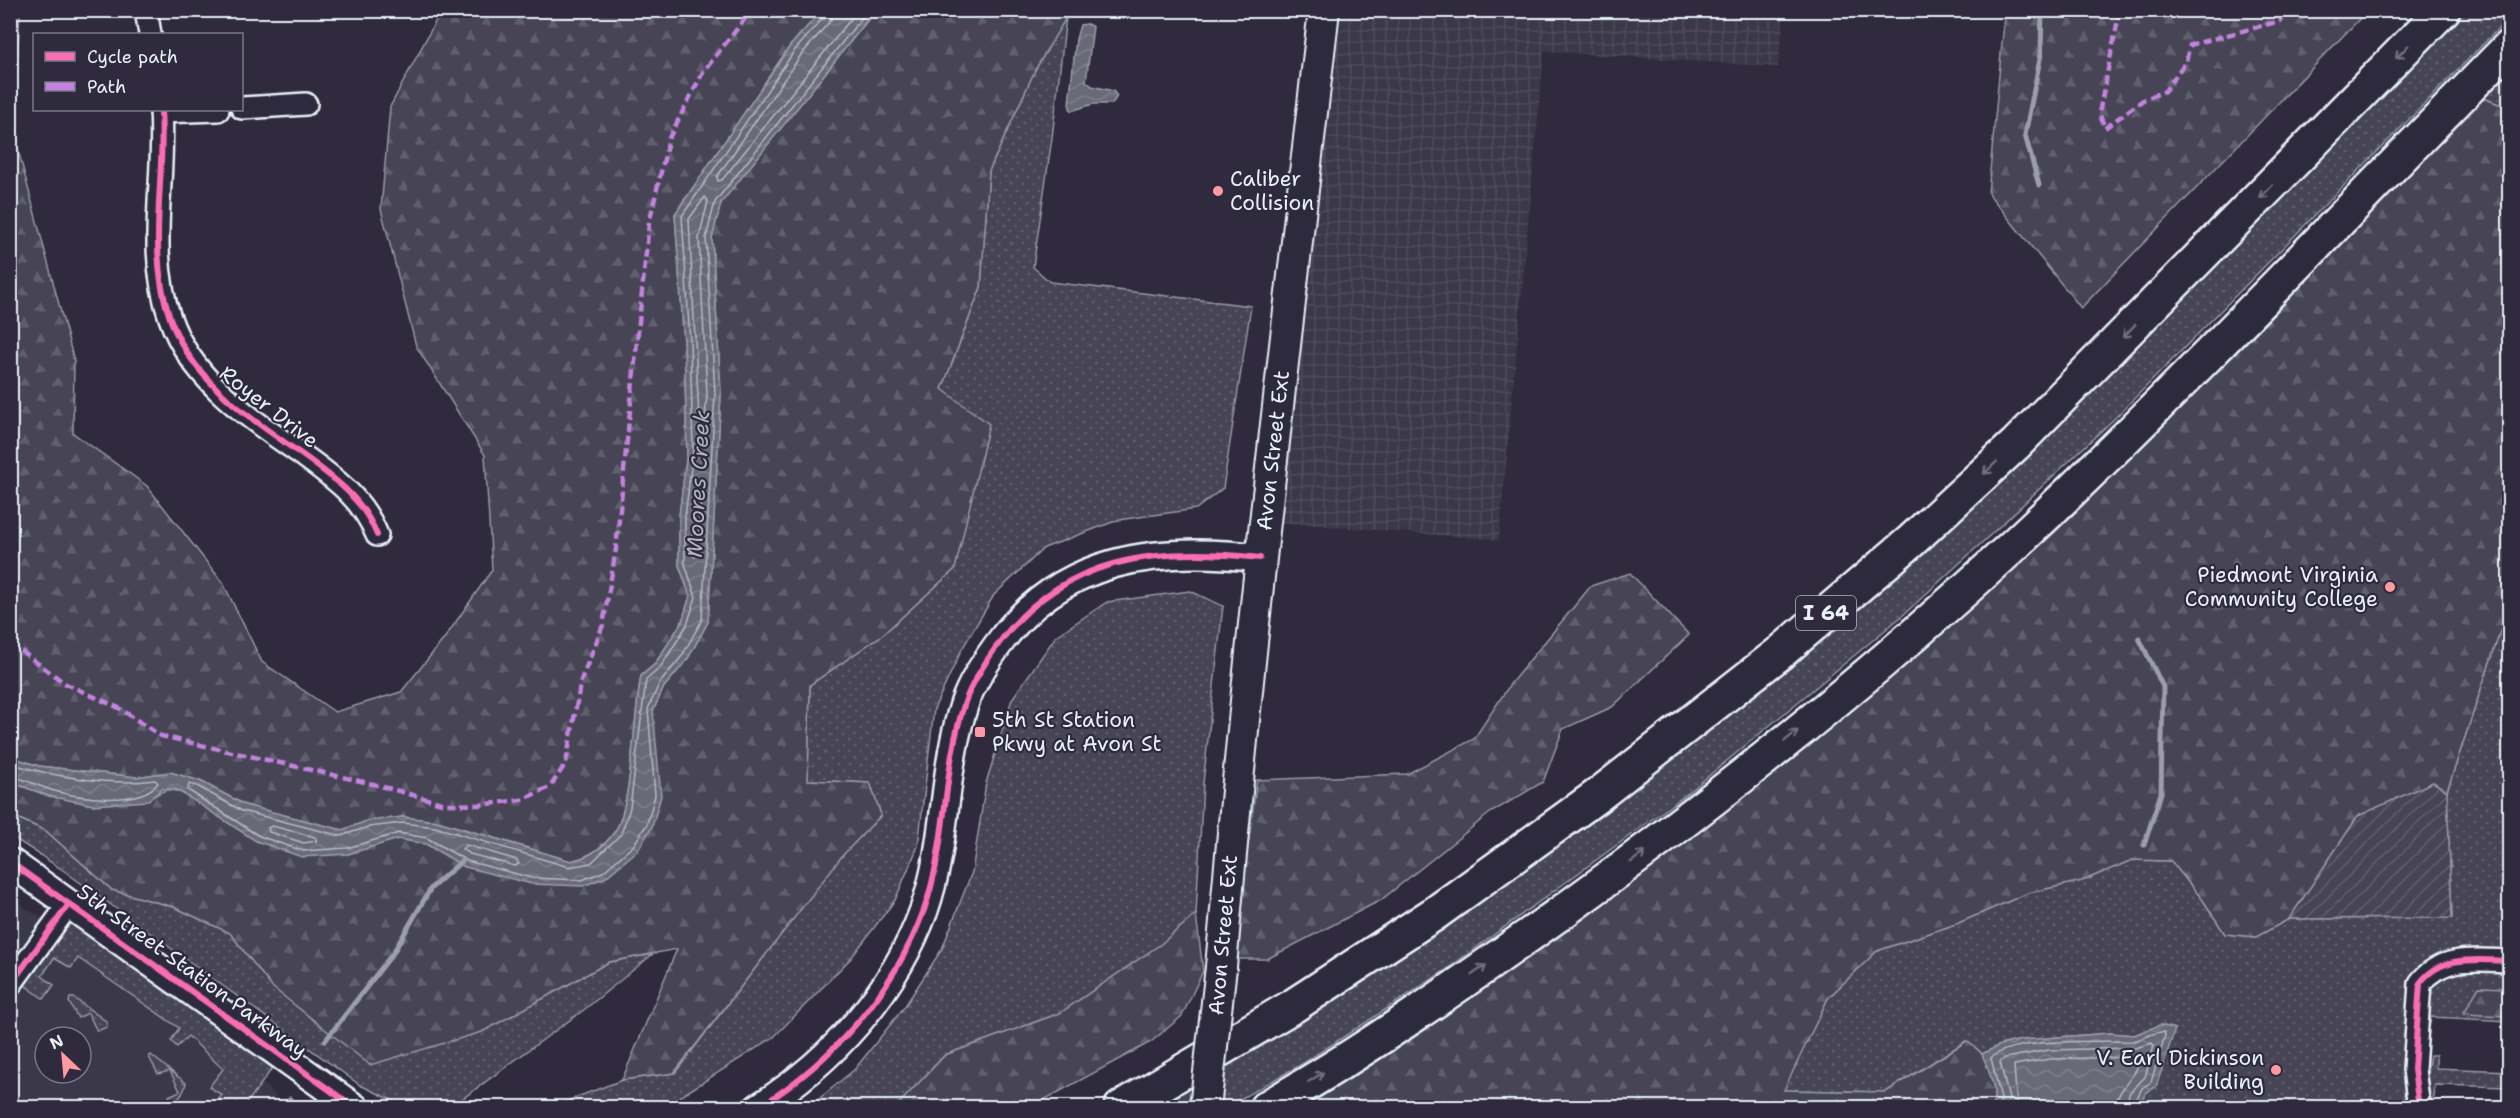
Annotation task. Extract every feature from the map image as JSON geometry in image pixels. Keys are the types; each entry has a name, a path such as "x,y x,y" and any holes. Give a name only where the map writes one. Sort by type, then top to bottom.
{"highway":[{"name":"I 64","path":"1121,1107 1293,1006 1434,914 1597,796 1781,652 1918,534 2024,436 2443,10"},
{"path":"1266,1107 1395,1027 1507,951 1642,854 1840,697 1944,607 2067,494 2205,358 2510,46"}],"main road":[{"name":"Avon Street Ext","path":"1205,1107 1221,967 1239,754 1260,558 1324,10"}],"street":[{"path":"146,10 150,33"},
{"path":"243,108 306,104"},
{"name":"Royer Drive","path":"161,111 157,256 164,300 182,345 198,370 226,399 345,487 370,519 377,535"},
{"path":"758,1107 800,1079 848,1034 873,1003 908,947 923,911 941,851 957,737 966,701 978,674 1020,617 1056,589 1085,572 1113,563 1138,557 1185,553 1260,558"},
{"name":"5th Street Station Parkway","path":"10,862 355,1107"},
{"path":"10,985 69,904"},
{"path":"2420,1107 2414,1069 2420,983 2435,968 2448,962 2510,961"}],"shaded area":[{"path":"1323,11 1784,11 1778,67 1544,51 1499,540 1264,521"},
{"path":"10,896 30,911 87,940 183,1010 276,1096 264,1108 11,1107"}],"green space":[{"path":"2005,10 2367,11 2081,308 1988,193"},
{"path":"11,11 20,11 13,131 74,361 73,433 147,486 223,583 262,662 335,712 401,692 444,639 492,570 485,455 416,346 381,209 390,107 441,11 822,11 790,46 675,214 684,342 687,452 679,516 679,565 690,596 682,622 655,664 641,676 629,781 621,819 615,831 596,851 571,861 437,821 403,817 367,821 343,830 245,805 200,781 170,772 136,777 39,766 11,757"},
{"path":"875,11 1070,11 1035,70 989,171 981,287 942,389 989,424 955,569 882,635 810,685 808,780 870,783 881,815 842,856 674,1073 622,1080 677,949 609,962 482,1032 370,1065 272,987 230,933 174,907 112,890 46,831 11,815 10,782 49,796 147,801 161,792 171,790 196,801 348,854 398,839 426,844 465,867 606,877 653,711 664,687 687,660 708,622 721,394 712,238 721,203"},
{"path":"2454,11 2509,11 2509,18 2114,419 1902,616 1688,793 1443,972 1302,1064 1226,1107 1141,1108 1701,725"},
{"path":"1066,17 1052,138 1033,267 1050,282 1251,306 1223,488 1196,509 1118,520 1044,548 994,595 962,649 934,709 918,846 895,900 851,958 774,1037 664,1107 548,1108 622,1080 675,1073 842,855 881,815 870,783 808,780 810,685 882,635 955,569 942,389 981,287 989,171 1035,70"},
{"path":"2509,46 2509,108 2465,91"},
{"path":"2465,91 2509,108 2509,190 2503,197 2510,214 2509,605 2447,791 2433,782 2358,816 2289,919 2256,937 2225,934 2203,900 2171,861 2132,860 2082,881 2028,893 1956,924 1877,951 1828,998 1784,1090 1886,1092 1967,1041 1981,1053 1987,1064 1994,1087 1992,1107 1266,1108 1840,697"},
{"path":"1630,573 1689,635 1612,707 1563,729 1543,782 1490,813 1381,900 1267,959 1232,959 1257,780 1407,774 1474,739 1511,683 1591,586"},
{"path":"1190,591 1223,606 1203,783 1196,914 1161,944 1060,1013 945,1055 896,1107 808,1108 855,1069 905,1006 942,949 972,872 986,783 1012,699 1056,636 1107,602"},
{"path":"2509,605 2509,1021 2431,1017 2413,1107 2137,1107 2162,1064 2174,1029 2160,1025 2134,1035 2110,1033 2022,1040 2000,1045 1982,1054 1966,1041 1886,1092 1783,1090 1828,998 1877,951 1956,924 2028,893 2082,881 2132,860 2171,861 2203,900 2225,934 2256,937 2289,919 2452,918 2447,791"},
{"path":"2433,782 2447,791 2452,918 2289,919 2358,816"},
{"path":"10,815 46,831 112,890 174,907 230,933 272,987 482,1032 609,962 653,954 585,1009 451,1107 407,1107 360,1085 60,868 11,836"},
{"path":"69,904 282,1055 244,1107 213,1107 222,1095 209,1087 223,1069 188,1036 177,1047 171,1041 179,1028 78,958 71,968 54,958 42,976 54,985 44,999 15,978"},
{"path":"1196,914 1203,971 1182,1016 1151,1042 1031,1107 896,1107 945,1055 1060,1013 1161,944"},
{"path":"2479,987 2509,988 2509,1016 2463,1014"},
{"path":"70,998 74,998 107,1022 107,1027 97,1031 88,1013 78,1018 69,1002"},
{"path":"151,1055 186,1083 181,1095 174,1102 171,1103 169,1096 180,1091 170,1071 158,1074 149,1057"},
{"path":"2430,1055 2436,1055 2436,1068 2509,1071 2509,1087 2435,1085 2434,1096 2431,1099 2425,1086"}],"water":[{"name":"Moores Creek","path":"822,10 875,11 721,203 712,238 721,394 708,622 687,660 664,687 653,711 661,796 652,827 638,850 606,877 583,886 532,884 465,867 426,844 398,839 348,854 302,857 256,841 176,789 162,789 147,801 93,805 49,796 11,782 11,757 39,766 136,777 170,772 200,781 245,805 342,830 367,821 403,817 437,821 571,861 584,857 601,847 615,831 625,802 641,676 655,664 682,622 690,596 679,565 679,516 687,452 684,342 675,214 790,46"},
{"path":"1087,24 1093,27 1086,81 1092,86 1113,91 1117,96 1112,104 1093,104 1071,111 1069,104 1076,39 1080,25"},
{"path":"2160,1025 2175,1029 2156,1087 2147,1092 2137,1107 1992,1107 1993,1088 1982,1054 2000,1045 2022,1040 2110,1033 2134,1035"}],"waterway":[{"path":"2039,185 2025,135 2041,54 2042,10"},
{"path":"2139,638 2163,687 2161,793 2144,845"},
{"path":"325,1041 393,953 431,888 463,860"},
{"path":"284,1108 290,1099"}],"marked path":[{"path":"10,643 66,684 119,708 161,736 373,784 445,804 479,805 521,800 550,787 566,763 581,680 603,625 616,549 649,223 669,138 703,72 752,10"},
{"path":"2120,10 2099,113 2105,128 2143,100 2165,91 2186,61 2190,45 2280,21 2287,10"}],"cycle path":[{"path":"161,111 159,267 170,318 180,341 194,362 227,399 339,483 365,511 377,535"},
{"path":"758,1108 811,1069 857,1023 895,970 911,941 932,884 952,753 965,702 987,660 1022,616 1051,593 1081,575 1114,564 1148,557 1184,554 1260,558"},
{"path":"10,862 355,1108"},
{"path":"10,985 69,904"},
{"path":"2419,1108 2414,1069 2420,983 2439,967 2450,963 2473,960 2510,961"}],"place":[{"name":"Caliber Collision","path":"1218,191"},
{"name":"Piedmont Virginia Community College","path":"2390,587"},
{"name":"5th St Station Pkwy at Avon St","path":"980,732"},
{"name":"V. Earl Dickinson Building","path":"2276,1070"}]}
